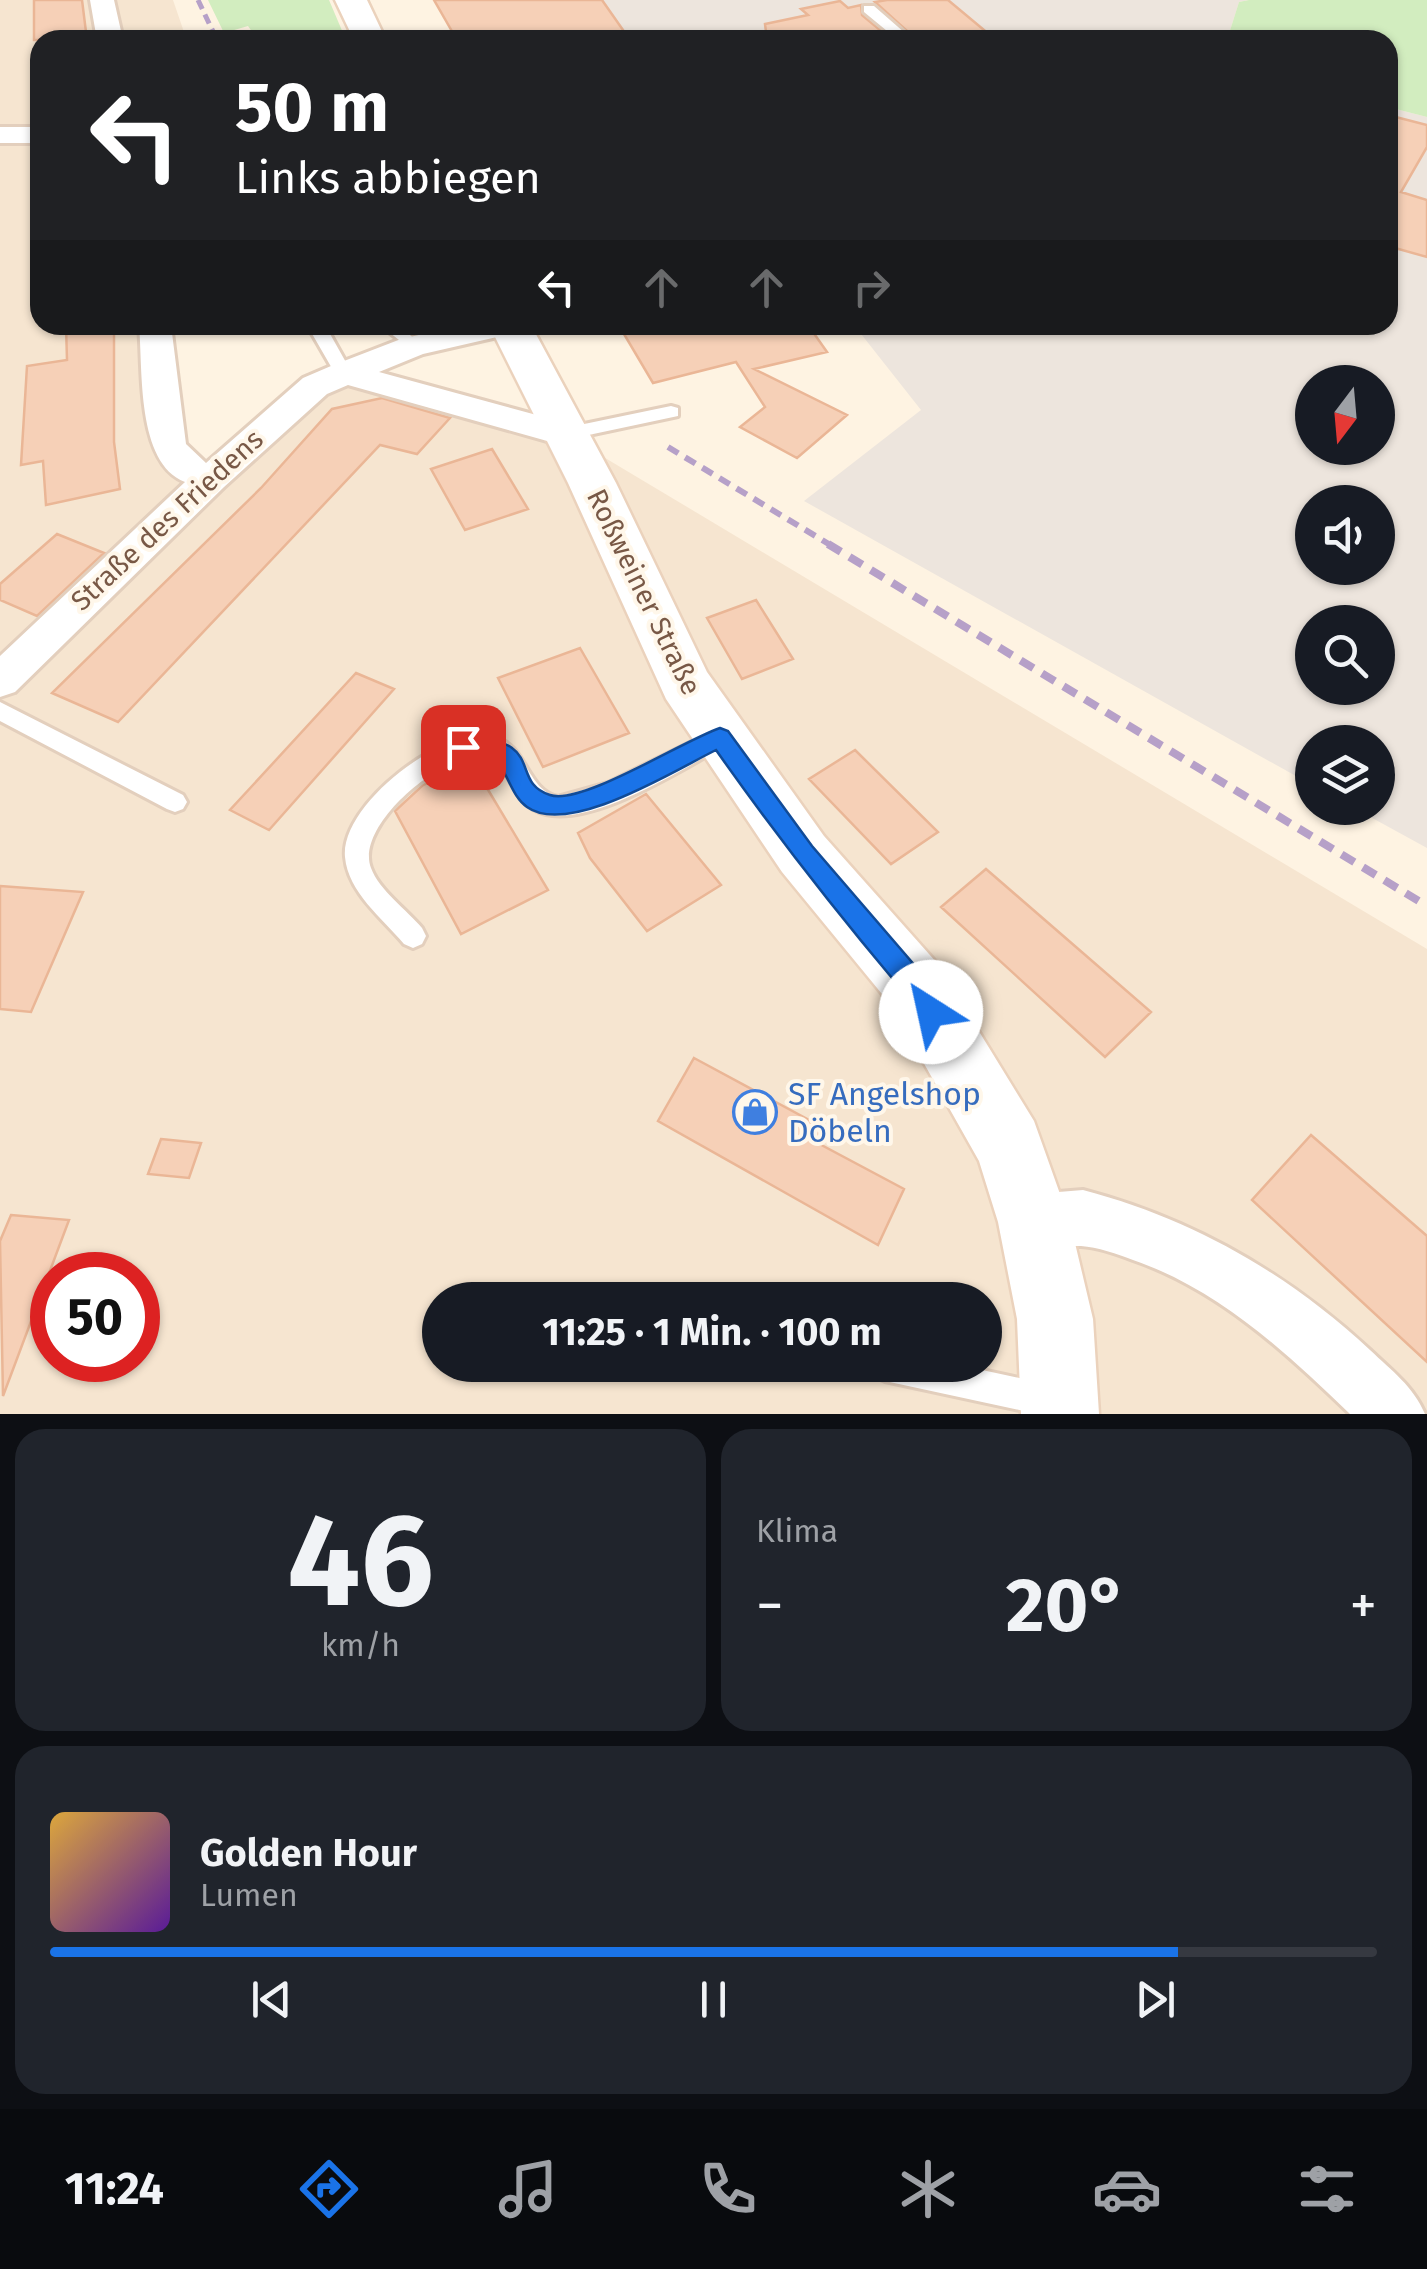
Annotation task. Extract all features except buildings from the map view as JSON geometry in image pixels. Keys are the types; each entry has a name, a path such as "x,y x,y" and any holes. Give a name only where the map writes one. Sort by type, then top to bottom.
{"main road":[{"path":"351,0 365,30"},
{"name":"Roßweiner Straße","path":"514,335 684,684 803,854 914,984 1009,1146 1034,1222 1056,1319 1060,1408"}],"street":[{"path":"102,0 108,30"},
{"path":"0,135 30,135"},
{"path":"157,335 168,447 188,470 211,478"},
{"name":"Straße des Friedens","path":"0,681 288,406 401,336"},
{"path":"344,373 565,434"},
{"path":"1034,1222 1083,1218 1143,1234 1222,1273 1299,1324 1394,1414"}],"lane":[{"path":"870,9 894,30"},
{"path":"322,335 344,373"},
{"path":"565,434 671,412"},
{"path":"0,711 175,802"},
{"path":"413,936 359,870 357,849 363,832 391,792 463,747 486,744 506,754 530,795 540,804 570,806 720,738"},
{"path":"954,1382 1060,1408"}],"shaded area":[{"path":"0,0 173,0 183,30 30,30 30,335 153,335 168,447 210,478 329,378 565,434 1427,949 1427,1414 0,1414"},
{"path":"602,0 1249,0 1239,2 1230,30 623,30"},
{"path":"1398,110 1427,117 1427,848 1385,825 1395,825 1395,725 1295,725 1295,775 804,501 921,410 862,335 1398,335"}],"green space":[{"path":"208,0 329,0 342,30 251,30 248,26 223,30"},
{"path":"1427,0 1427,117 1398,110 1398,30 1230,30 1239,2"}],"railway":[{"path":"198,0 212,30"},
{"path":"668,447 832,546"},
{"path":"828,544 1427,906"}],"place":[{"name":"SF Angelshop Döbeln","path":"755,1112"}],"route":[{"path":"463,747 497,747 506,754 530,795 540,804 557,807 606,793 720,738 803,854 914,984 931,1012"}]}
